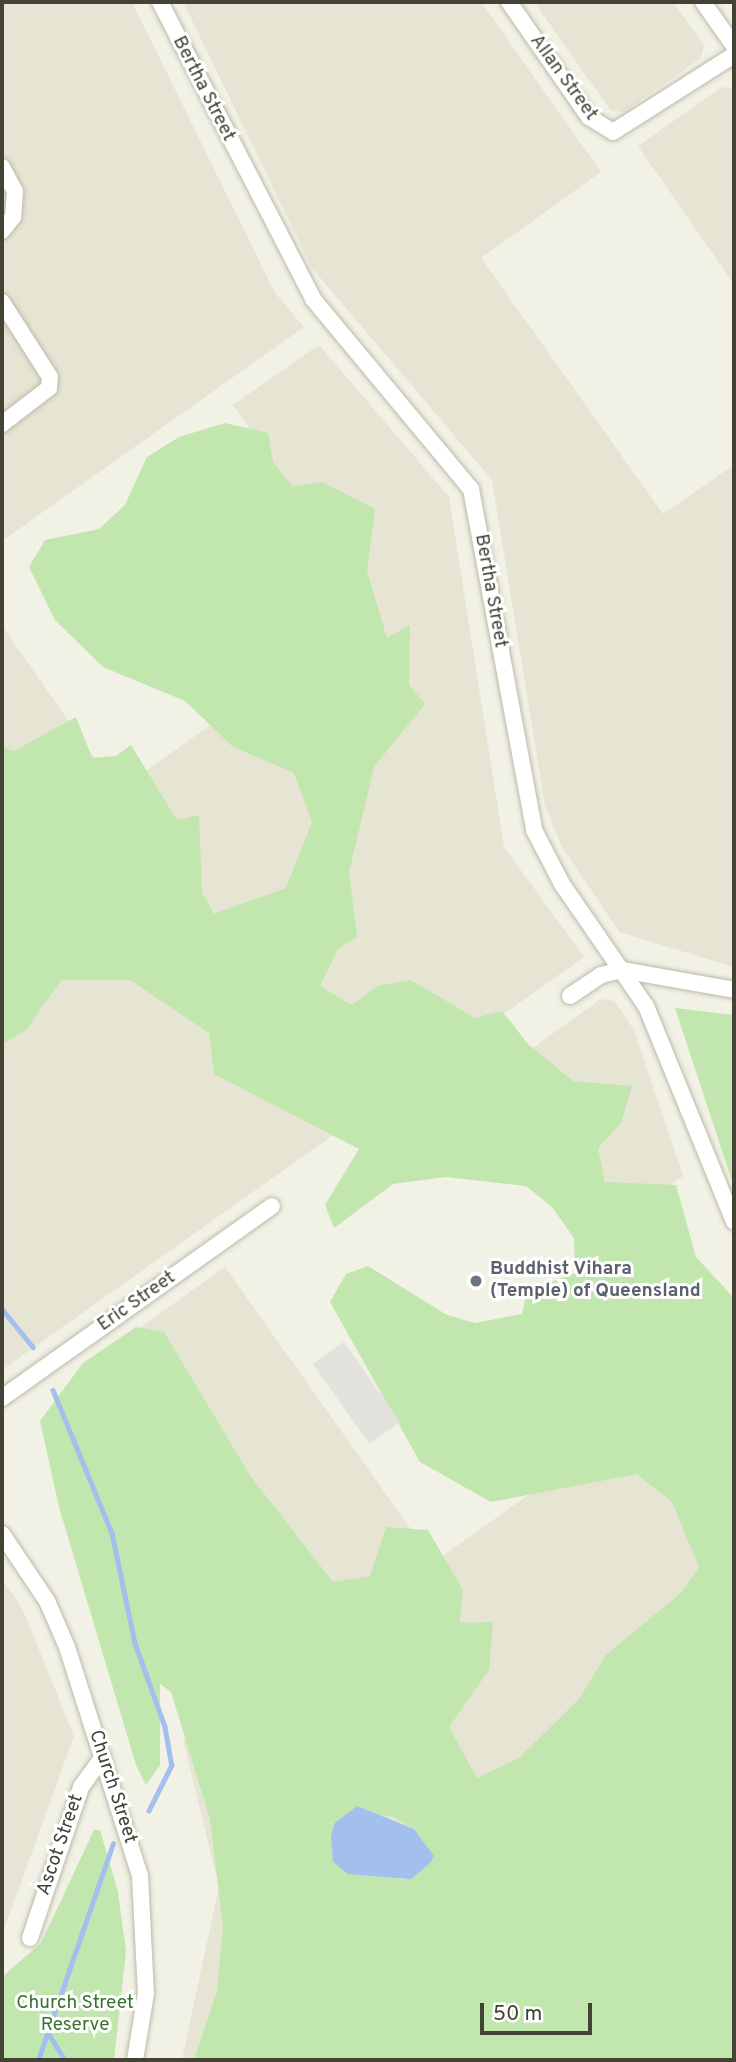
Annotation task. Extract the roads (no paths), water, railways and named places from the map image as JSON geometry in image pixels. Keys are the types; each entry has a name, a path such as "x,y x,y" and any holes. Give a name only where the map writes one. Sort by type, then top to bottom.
{"street":[{"name":"Bertha Street","path":"160,2 313,299 471,489 534,830 562,884 622,970 662,1038 734,1222"},
{"name":"Allan Street","path":"509,2 590,117 613,132 734,55"},
{"path":"703,2 734,46"},
{"path":"2,167 15,191 13,217 2,231"},
{"path":"2,302 50,377 49,388 2,424"},
{"path":"570,996 601,975 622,970 734,990"},
{"name":"Eric Street","path":"2,1398 272,1206"},
{"name":"Church Street","path":"2,1534 47,1601 103,1757 139,1877 146,1993 135,2060"},
{"name":"Ascot Street","path":"30,1938 81,1787 103,1757"}],"water":[{"path":"357,1806 414,1829 434,1856 430,1863 411,1879 348,1874 333,1862 331,1836 335,1823"}],"waterway":[{"path":"2,1309 33,1347"},
{"path":"53,1390 112,1533 135,1643 165,1727 172,1765 149,1811"},
{"path":"38,2060 113,1844"},
{"path":"45,2028 65,2060"}],"place":[{"name":"Buddhist Vihara (Temple) of Queensland","path":"476,1281"}],"park label":[{"name":"Church Street Reserve","path":"75,2015"}]}
